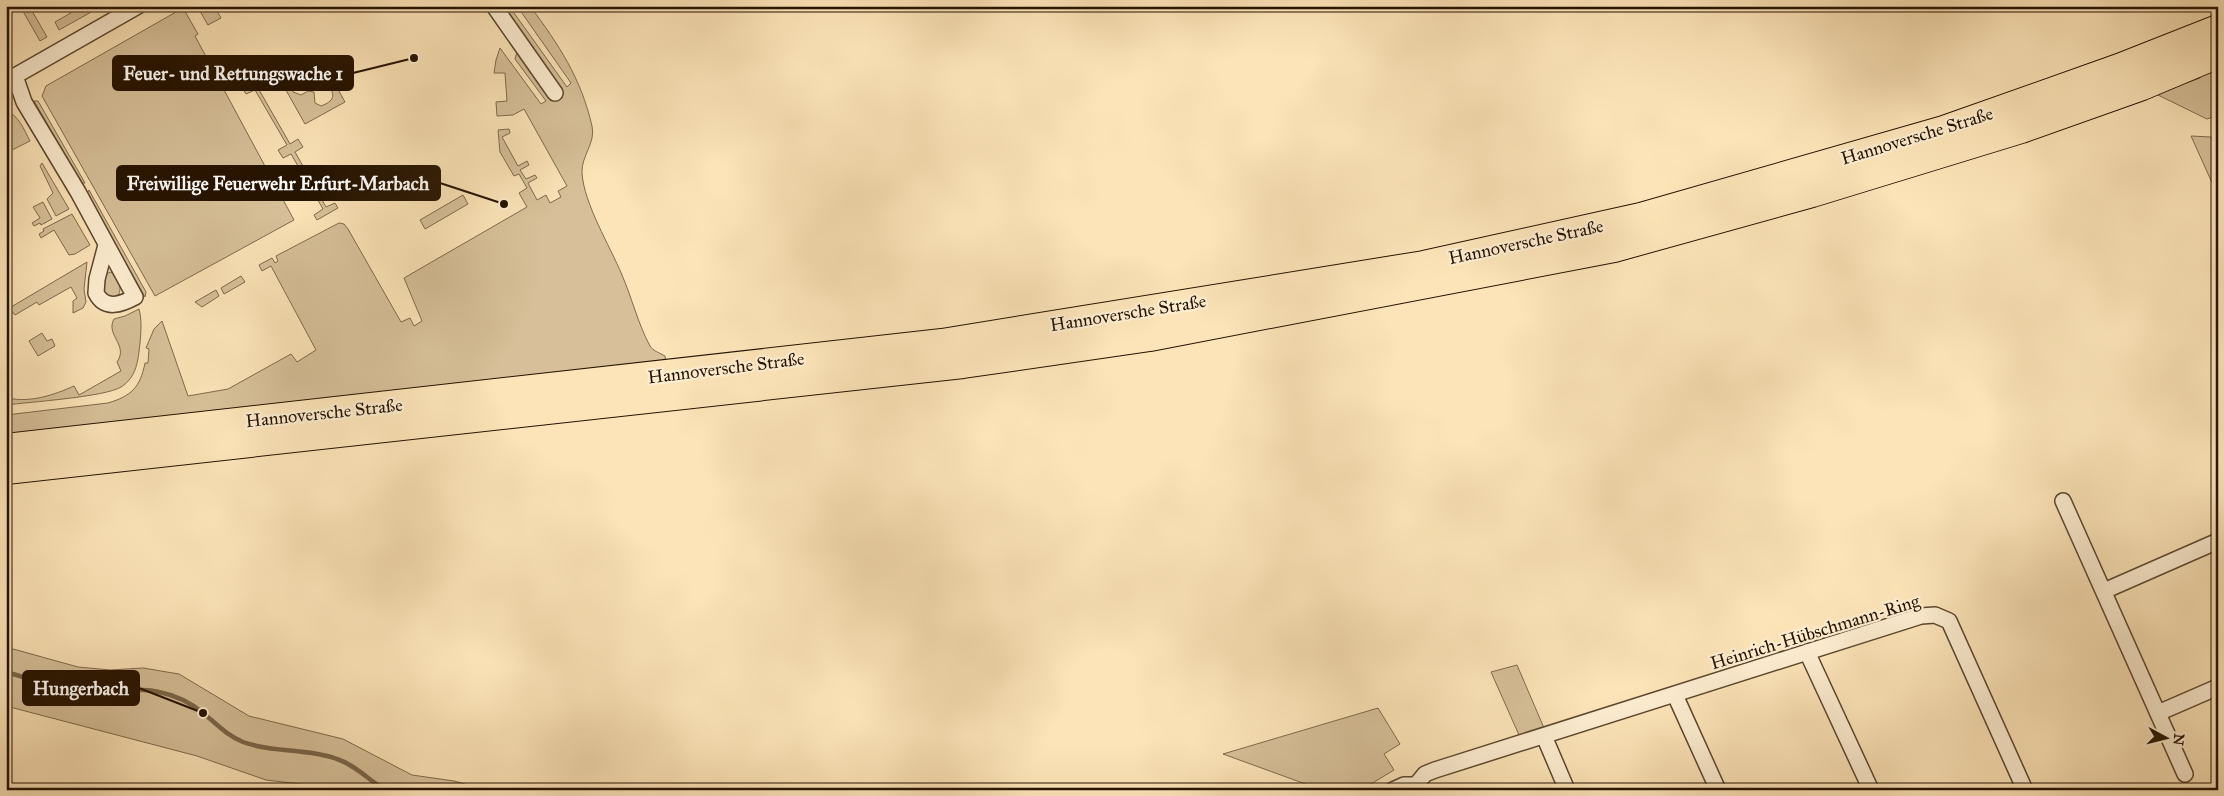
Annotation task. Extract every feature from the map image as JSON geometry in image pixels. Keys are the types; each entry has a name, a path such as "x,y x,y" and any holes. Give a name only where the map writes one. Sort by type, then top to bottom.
{"highway":[{"name":"Hannoversche Straße","path":"6,448 942,343 1424,265 1641,217 1944,130 2120,68 2218,28"},
{"name":"Hannoversche Straße","path":"6,470 963,364 1150,337 1614,248 1812,194 2021,129 2142,86 2218,54"}],"street":[{"path":"106,245 78,192 11,78 138,6"},
{"path":"494,6 555,93"},
{"path":"2063,501 2185,774"},
{"path":"2104,590 2218,541"},
{"name":"Heinrich-Hübschmann-Ring","path":"1394,790 1404,786 1419,787 1425,774 1435,770 1921,616 1935,615 1949,621 2024,790"},
{"path":"1807,652 1871,790"},
{"path":"2158,713 2218,687"},
{"path":"1675,695 1718,790"},
{"path":"1544,736 1567,790"}],"shaded area":[{"path":"20,6 24,6 28,13 32,11 47,37 40,41"},
{"path":"83,6 102,6 59,30 55,22"},
{"path":"197,6 214,6 221,18 208,25"},
{"path":"503,6 509,6 567,87 571,83 517,6 530,6 559,48 582,92 593,132 582,167 587,198 622,275 646,338 651,348 665,356 666,364 6,439 6,415 108,403 128,394 137,385 145,363 148,363 149,349 146,348 154,329 162,321 188,396 228,389 291,354 297,362 316,350 271,266 262,271 259,265 272,258 275,263 278,261 276,256 339,223 344,224 348,229 401,322 410,318 414,326 422,321 404,278 527,207 519,193 527,188 519,174 514,176 500,152 498,130 509,129 510,133 502,137 518,166 527,161 529,165 520,170 526,179 535,175 537,178 528,183 537,200 546,195 550,203 561,197 558,191 567,186 524,109 513,115 497,116 496,102 507,101 505,73 494,73 500,48 541,104 546,101 515,59 517,52 550,98 562,90"},
{"path":"183,8 198,34 195,36 294,220 155,296 42,96 46,86"},
{"path":"322,61 331,76 308,86 308,83 300,79 293,83 293,92 301,95 308,91 314,92 315,103 321,106 331,100 333,95 328,84 334,82 345,102 305,124 282,83"},
{"path":"2218,64 2218,115 2207,119 2156,94 2200,78 2206,69"},
{"path":"264,77 267,83 258,88 290,144 298,139 303,147 295,152 326,207 335,203 338,208 317,220 314,215 323,209 291,154 283,158 278,150 287,145 255,90 246,94 243,89"},
{"path":"34,101 38,101 85,183 81,183"},
{"path":"6,111 18,119 30,141 6,153 6,149 12,146 6,134"},
{"path":"2191,136 2211,137 2218,154 2218,196"},
{"path":"42,163 69,209 56,216 47,199 53,193 40,166"},
{"path":"89,190 146,292 145,297 87,194"},
{"path":"463,195 468,204 425,229 420,220"},
{"path":"43,202 52,219 41,225 40,223 34,226 32,223 40,218 33,207"},
{"path":"72,214 90,245 75,254 69,255 54,230 41,238 39,234 44,231 43,229"},
{"path":"87,262 84,289 86,302 83,308 73,313 73,301 77,298 71,287 39,305 37,302 15,315 11,310 6,312 6,310"},
{"path":"110,272 114,274 120,286 118,296 115,299 101,294 104,276"},
{"path":"241,276 245,282 224,294 221,288"},
{"path":"216,290 219,296 202,307 195,302"},
{"path":"139,309 141,330 137,362 134,373 121,387 100,394 6,405 8,398 33,399 74,386 79,395 121,371 117,362 120,350 112,330 112,325 114,319"},
{"path":"42,333 47,341 52,339 55,346 38,356 29,341"},
{"path":"6,647 78,667 110,670 143,668 179,674 249,716 343,739 412,775 454,781 487,790 316,790 300,784 266,780 197,756 6,706"},
{"path":"1517,665 1544,728 1519,735 1491,672"},
{"path":"1378,708 1400,744 1384,754 1394,770 1361,790 1322,790 1223,754"}],"waterway":[{"path":"6,672 87,694 107,695 136,690 151,690 165,693 193,706 227,733 243,742 266,748 314,753 337,759 356,769 385,790"}],"place":[{"name":"Feuer- und Rettungswache 1","path":"414,58"},
{"name":"Freiwillige Feuerwehr Erfurt-Marbach","path":"504,204"},
{"name":"Hungerbach","path":"203,713"}]}
